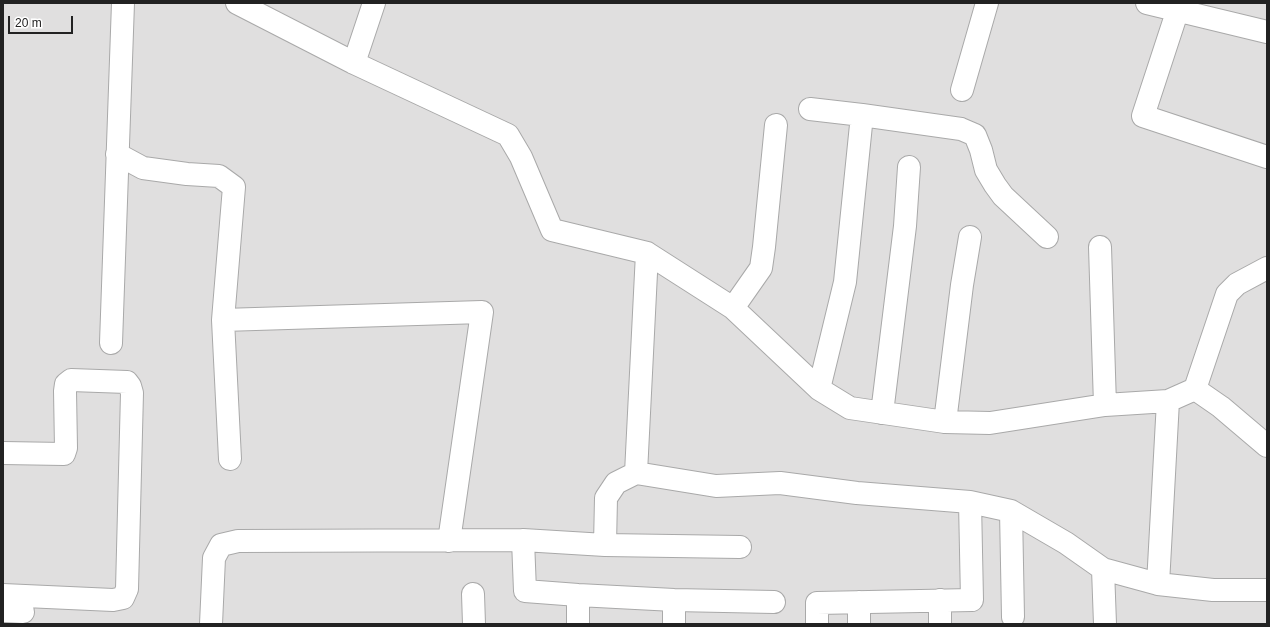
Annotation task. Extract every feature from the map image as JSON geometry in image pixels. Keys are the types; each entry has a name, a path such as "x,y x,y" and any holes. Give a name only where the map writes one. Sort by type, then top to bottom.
{"street":[{"path":"111,343 122,3"},
{"path":"237,3 354,63 508,135 521,157 552,230 647,253 733,308 819,389 850,408 945,422 990,423 1105,405 1168,401 1195,389 1227,294 1237,284 1267,268"},
{"path":"354,63 374,3"},
{"path":"962,90 987,3"},
{"path":"1147,3 1179,7 1267,32"},
{"path":"1179,7 1143,116 1267,157"},
{"path":"810,109 961,129 975,135 981,150 986,170 995,185 1003,196 1047,237"},
{"path":"819,389 845,282 862,115"},
{"path":"733,308 760,268 764,247 776,125"},
{"path":"118,154 143,168 187,174 220,176 234,187 223,320 230,459"},
{"path":"882,413 905,226 909,167"},
{"path":"945,422 962,285 970,237"},
{"path":"1100,247 1105,405"},
{"path":"636,473 647,253"},
{"path":"223,320 482,312 450,540"},
{"path":"3,453 64,454 66,448 65,391 66,384 71,380 127,382 130,386 132,393 127,589 123,598 113,600 3,595"},
{"path":"1195,389 1221,407 1267,446"},
{"path":"1158,584 1168,401"},
{"path":"605,545 606,498 616,483 636,473 716,486 780,483 857,493 970,502 1011,510 1066,543 1103,569 1158,584 1213,590 1267,590"},
{"path":"817,624 817,603 972,600 970,502"},
{"path":"1011,510 1013,617"},
{"path":"523,540 525,591 674,600 774,602"},
{"path":"211,624 214,558 221,545 238,541 523,540 605,545 740,547"},
{"path":"1103,569 1104,624"},
{"path":"473,594 474,624"},
{"path":"578,595 578,624"},
{"path":"674,600 674,624"},
{"path":"940,600 940,624"},
{"path":"859,602 859,624"}],"shaded area":[{"path":"3,3 1267,3 1267,624 3,624"}]}
